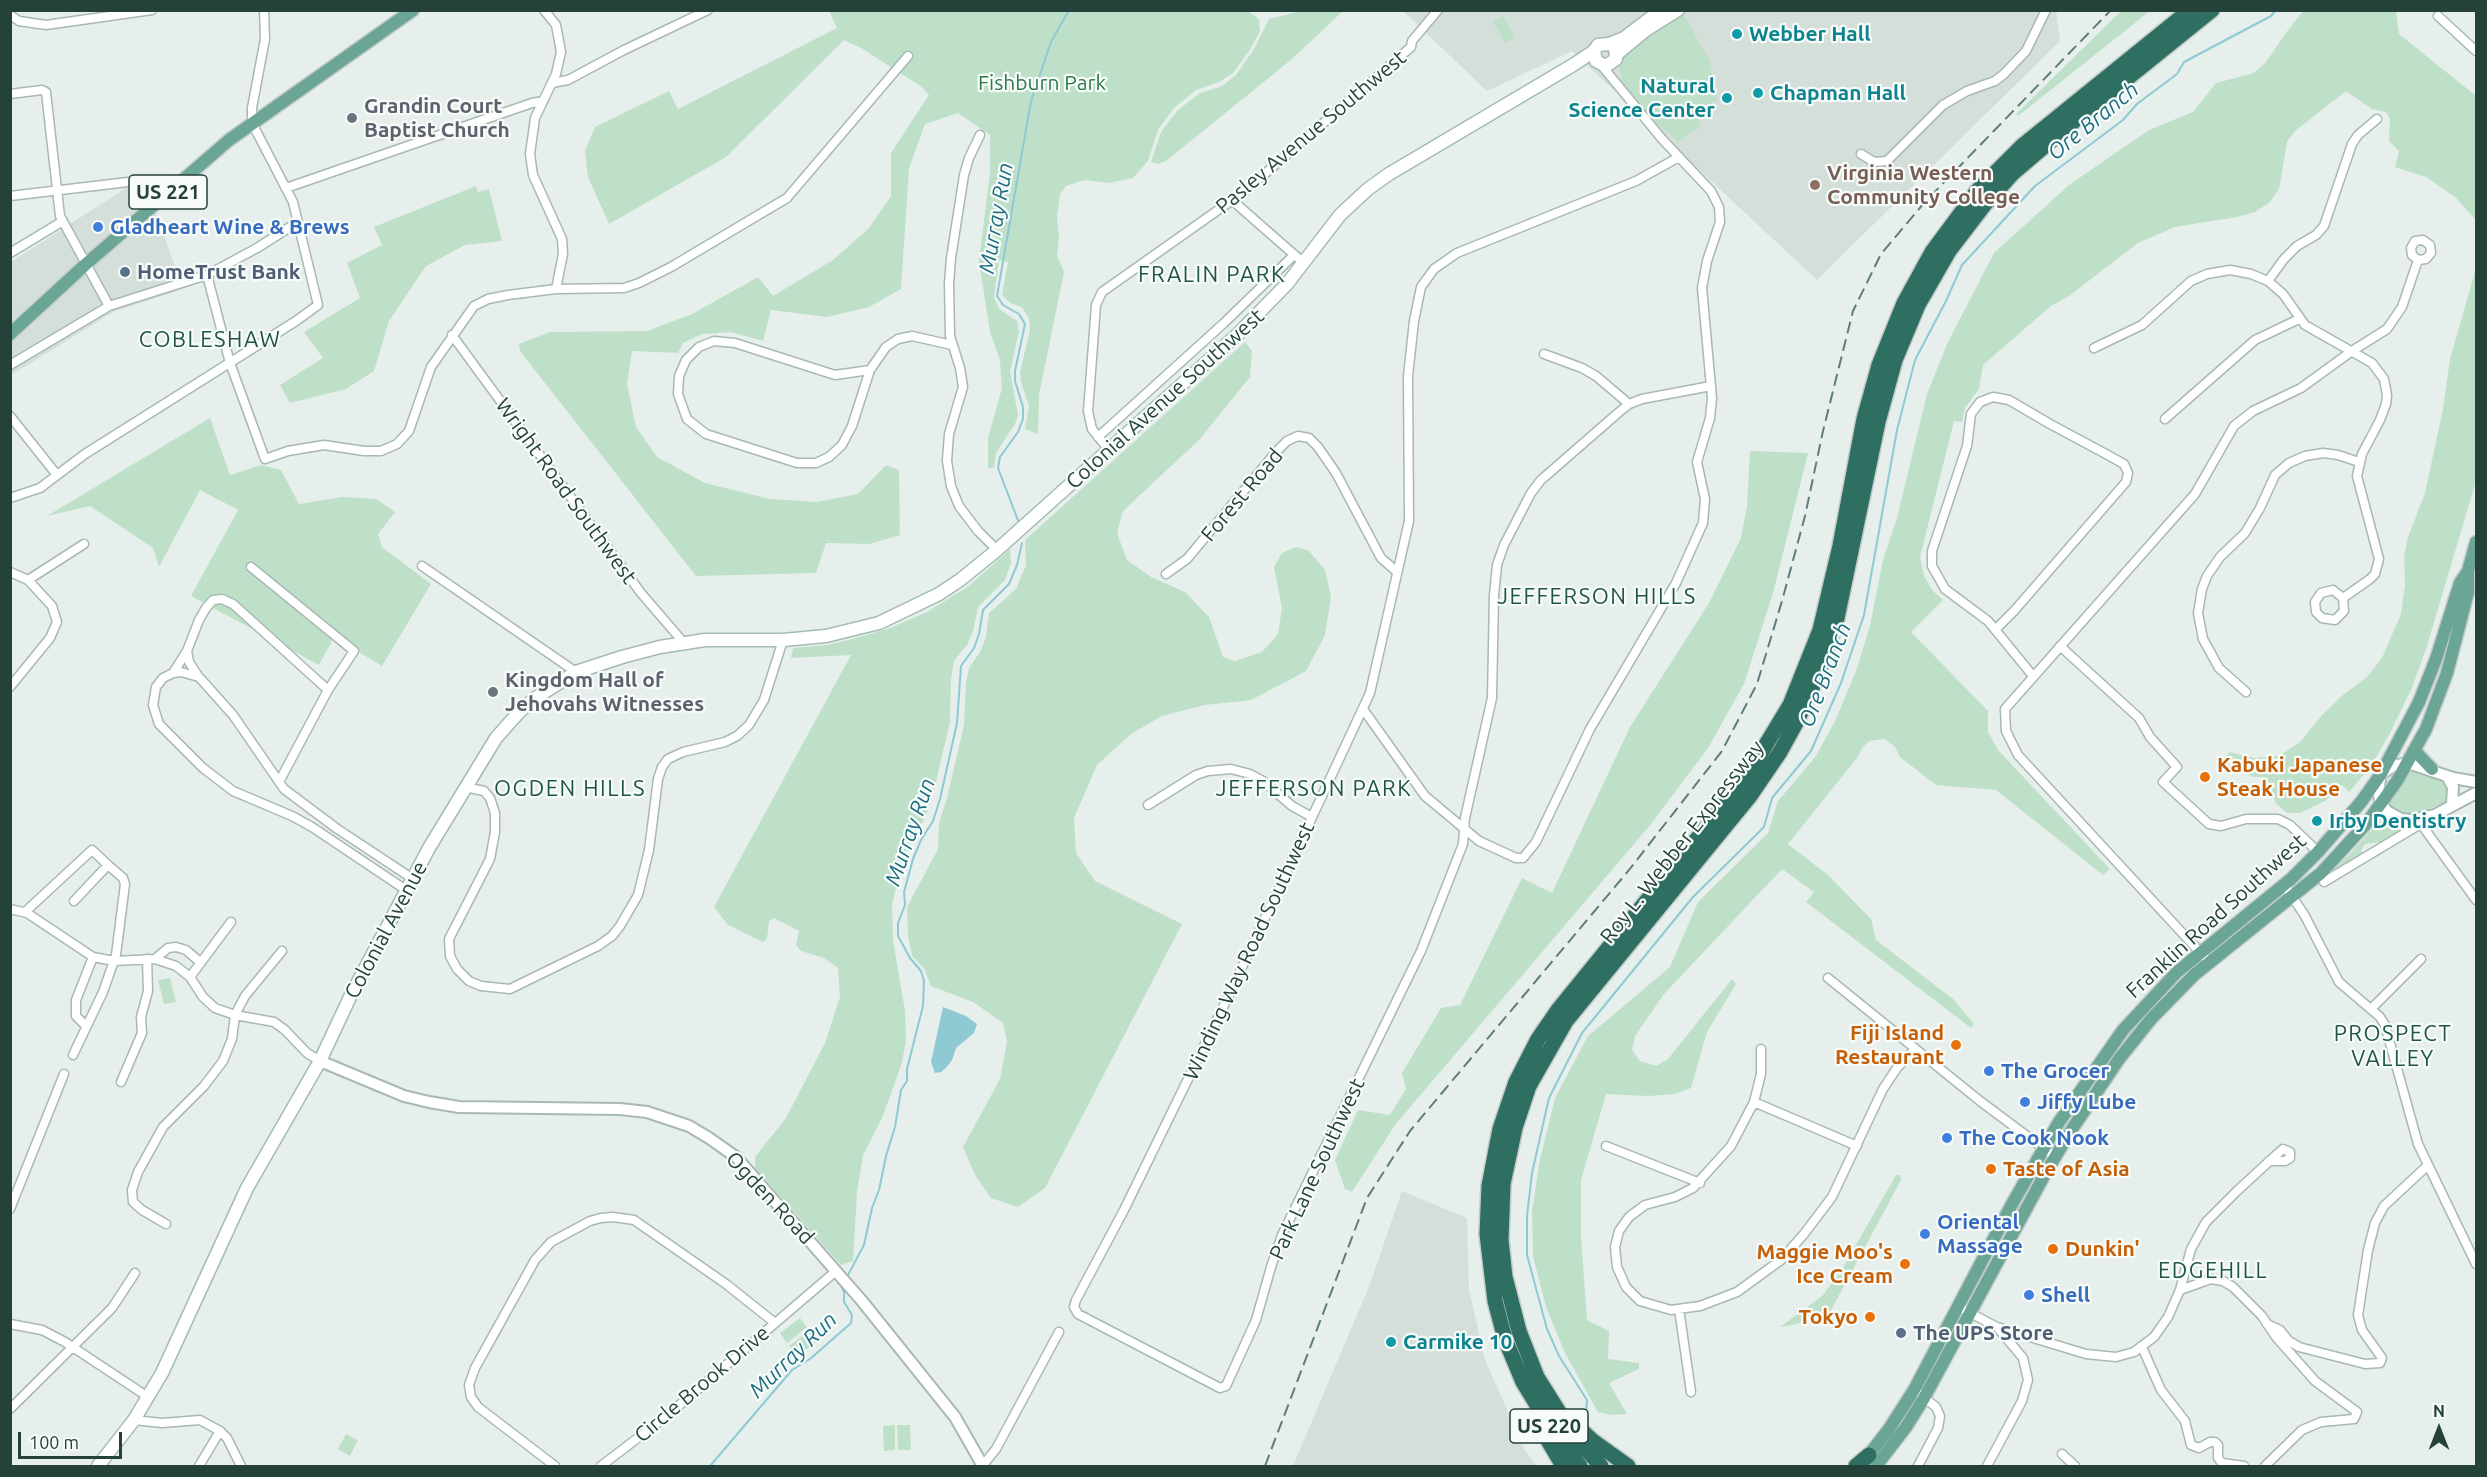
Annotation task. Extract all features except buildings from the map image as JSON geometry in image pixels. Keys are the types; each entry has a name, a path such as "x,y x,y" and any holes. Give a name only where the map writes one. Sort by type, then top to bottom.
{"highway":[{"name":"Roy L. Webber Expressway","path":"1580,1467 1556,1436 1523,1382 1505,1339 1495,1301 1489,1254 1487,1207 1500,1129 1516,1082 1538,1039 1580,981 1744,781 1790,705 1820,630 1840,546 1864,419 1879,364 1904,303 1932,252 1978,190 2022,146 2190,10"},
{"name":"Roy L. Webber Expressway","path":"1601,1467 1574,1436 1548,1398 1527,1356 1505,1277 1501,1240 1501,1203 1508,1156 1521,1110 1533,1079 1566,1021 1750,796 1796,723 1817,677 1836,623 1878,422 1895,360 1918,305 1944,259 1985,204 2013,173 2212,10"},
{"path":"1523,1382 1533,1411 1563,1467"},
{"path":"1548,1398 1593,1441 1629,1467"}],"main road":[{"name":"US 221","path":"10,334 181,180 252,123 413,10"},
{"path":"1614,52 1601,44 1598,59 1610,65 1614,52 1624,38 1661,10"},
{"path":"1614,52 1678,10"},
{"name":"Colonial Avenue Southwest","path":"856,630 879,623 922,604 960,580 997,550 1238,334 1270,303 1299,259 1340,215 1389,174 1573,65 1598,59"},
{"name":"Franklin Road Southwest","path":"1865,1464 1906,1427 2055,1157 2102,1082 2131,1042 2174,995 2209,962 2294,897 2347,846 2381,804 2415,751 2436,706 2468,592 2468,571 2476,542"},
{"name":"Franklin Road Southwest","path":"1865,1464 1914,1390 1957,1306 2043,1150 2087,1080 2123,1030 2164,985 2199,952 2284,884 2318,852 2361,802 2381,774 2419,702 2436,659 2460,583 2468,571"},
{"name":"Colonial Avenue","path":"98,1467 134,1420 179,1340 219,1246 247,1188 320,1061 351,995 406,890 496,738 520,711 559,681 576,672 622,657 684,643 724,639 783,640 826,636 856,630"},
{"path":"2415,751 2432,769"}],"street":[{"path":"10,15 20,21 46,25 152,10"},
{"path":"10,498 30,493 85,454 316,308 319,300 293,202 252,123 252,108 265,39 264,10"},
{"path":"544,10 556,25 561,42 559,64 534,125 530,154 533,175 562,239 563,254 556,289"},
{"path":"552,83 568,80 708,10"},
{"name":"Pasley Avenue Southwest","path":"1109,450 1098,437 1089,420 1088,400 1098,298 1107,287 1233,201 1411,47 1416,36 1438,10"},
{"path":"1861,154 1874,162 1887,161 1944,105 1967,91 1995,81 2004,74 2018,62 2026,51 2046,10"},
{"path":"2438,16 2476,51"},
{"path":"1614,52 1614,68 1618,84"},
{"path":"207,275 230,363 265,459 288,451 315,446 334,445 373,452 381,451 397,444 411,426 428,373 467,313 480,302 508,295 556,289 632,286 670,267 780,203 800,185 908,56"},
{"path":"1363,709 1418,789 1465,831 1497,851 1515,858 1527,855 1536,842 1590,729 1676,583 1703,523 1706,505 1697,462 1710,418 1711,386 1702,288 1720,214 1711,191 1679,157 1598,59"},
{"path":"10,94 42,90 46,92 56,190 63,221 109,306"},
{"path":"286,188 543,101"},
{"path":"2268,281 2297,246 2316,235 2324,226 2352,144 2358,135 2377,119"},
{"path":"980,135 964,175 951,258 949,284 952,345 960,368 963,387 949,434 948,474 959,506 978,531 997,550"},
{"name":"Winding Way Road Southwest","path":"1076,1311 1076,1300 1130,1199 1230,993 1363,709 1376,669 1396,571 1409,521 1408,376 1417,303 1425,279 1434,269 1457,253 1650,175 1679,157"},
{"path":"10,196 150,180 181,180"},
{"path":"1098,437 1224,323 1299,259 1233,201"},
{"path":"10,253 63,221"},
{"path":"10,365 109,306 207,275 298,222"},
{"path":"2209,962 2132,881 2012,746 2006,731 2005,709 2195,494 2234,426 2253,411 2301,388 2387,329 2402,307 2418,260"},
{"path":"2094,348 2142,325 2181,289 2198,277 2230,270 2251,274 2268,281 2283,294 2299,318 2315,333 2365,357 2378,370 2384,379 2387,395 2384,412 2359,462 2358,485 2379,559 2375,574 2343,598"},
{"path":"2165,419 2255,340 2299,318"},
{"name":"Wright Road Southwest","path":"452,335 641,593 684,643"},
{"path":"870,370 835,375 735,343 709,343 692,352 679,375 679,401 687,419 706,434 797,463 821,461 842,445 852,426 870,370 886,347 905,337 921,337 952,345"},
{"path":"1544,354 1582,368 1596,376 1629,404"},
{"path":"1465,831 1476,765 1492,698 1492,618 1500,554 1531,493 1541,480 1574,449 1629,404 1642,399 1711,386"},
{"path":"1996,629 2128,478 2127,468 2106,454 2010,400 1993,397 1980,402 1970,420 1967,446 1938,526 1931,558 1935,575 1945,589 1988,621 2033,676"},
{"path":"10,416 57,475"},
{"name":"Forest Road","path":"1166,574 1187,559 1276,452 1287,441 1298,435 1309,438 1318,447 1336,473 1381,558 1396,571"},
{"path":"2246,692 2219,668 2203,639 2198,612 2207,576 2220,557 2245,533 2276,475 2289,464 2305,456 2323,453 2359,462"},
{"path":"28,580 84,544"},
{"path":"422,566 576,672"},
{"path":"251,567 354,651 328,690 279,782"},
{"path":"10,687 50,638 57,622 52,606 28,580 11,572"},
{"path":"328,690 232,604 222,599 213,600 206,608 187,651 172,673 163,678 156,687 153,705 159,724 194,760 233,791 292,816 338,843 406,890"},
{"path":"465,787 484,791 490,798 495,813 495,832 490,859 449,939 450,956 457,969 469,981 481,986 510,989 598,945 612,936 620,926 632,909 641,884 649,850 658,779 662,767 668,759 683,752 724,742 737,736 749,725 764,700 783,640"},
{"path":"2060,646 2139,717 2150,737 2177,766 2163,782 2209,824 2221,826 2246,819 2278,819 2290,825 2318,852"},
{"path":"187,651 189,662 199,677 233,715 291,796 413,879"},
{"path":"172,673 187,673 199,677"},
{"path":"2435,815 2420,819 2402,819 2387,811 2381,804 2378,790 2381,774 2393,766 2408,763 2432,769 2447,776 2476,782"},
{"path":"1148,805 1196,775 1208,771 1231,769 1250,774 1292,806 1312,817"},
{"path":"2447,776 2453,788 2452,804"},
{"path":"2324,882 2452,804 2476,793"},
{"path":"2421,824 2476,900"},
{"name":"Park Lane Southwest","path":"1076,1311 1220,1388 1226,1386 1257,1320 1282,1235 1421,951 1459,855 1465,831"},
{"path":"25,912 92,850 123,878 125,884 114,961 103,992 73,1055"},
{"path":"74,900 108,865"},
{"path":"2284,884 2294,897 2340,982 2380,1017 2388,1033 2411,1122 2427,1166 2476,1264"},
{"path":"10,909 25,912 93,957 114,961 151,959 176,966 190,977 208,1002 223,1012 279,1025 303,1049 320,1061"},
{"path":"190,977 231,922"},
{"path":"151,959 168,948 176,947 186,950 200,962"},
{"path":"166,1224 136,1205 132,1190 146,1155 163,1127 204,1086 223,1061 232,1039 235,1015 245,996 282,951"},
{"path":"86,1026 76,1016 75,1000 93,957"},
{"path":"121,1082 142,1033 141,1017 148,991 151,959"},
{"path":"2371,1009 2421,959"},
{"path":"1828,978 2043,1150 2055,1157"},
{"path":"1761,1049 1761,1074 1754,1102 1731,1146 1700,1183 1685,1193 1655,1201 1637,1210 1623,1225 1615,1247 1620,1277 1632,1295 1650,1306 1679,1309 1710,1302 1737,1292 1769,1271 1781,1260 1823,1211 1841,1182 1883,1089 1897,1068 1915,1049"},
{"name":"Ogden Road","path":"320,1061 404,1096 429,1102 459,1107 620,1109 647,1112 679,1122 709,1138 736,1157 836,1270 955,1417 983,1466"},
{"path":"10,1209 64,1074"},
{"path":"1754,1102 1857,1146"},
{"path":"1606,1146 1700,1183"},
{"path":"1957,1306 1997,1327 2096,1356 2122,1356 2142,1347 2161,1329 2180,1290 2191,1249 2206,1222 2269,1161"},
{"path":"2267,1324 2280,1330 2289,1341 2299,1347 2365,1364 2380,1363 2382,1358 2362,1330 2358,1315 2368,1250 2375,1223 2384,1206 2427,1166"},
{"name":"Circle Brook Drive","path":"555,1467 478,1407 471,1397 469,1385 475,1368 535,1260 551,1242 590,1221 601,1218 613,1216 634,1220 726,1284 775,1323"},
{"name":"Circle Brook Drive","path":"601,1467 669,1414 836,1270"},
{"path":"10,1409 112,1308 135,1273"},
{"path":"2180,1290 2205,1280 2223,1281 2233,1287 2250,1302 2315,1381 2356,1410 2356,1418 2321,1422 2302,1430 2265,1467"},
{"path":"1679,1309 1691,1392"},
{"path":"10,1323 42,1330 73,1346 148,1397"},
{"path":"1987,1467 2022,1401 2028,1380 2022,1359 1997,1327"},
{"path":"983,1466 996,1449 1059,1332"},
{"path":"2142,1347 2161,1390 2185,1421 2191,1445 2199,1448 2210,1442 2216,1442 2218,1458 2222,1463 2244,1467"},
{"path":"1914,1390 1938,1411 1940,1421 1918,1467"},
{"path":"134,1420 162,1423 200,1420 220,1431 227,1438 242,1467"},
{"path":"199,1467 220,1431"},
{"path":"2062,1454 2075,1467"}],"shaded area":[{"name":"Virginia Western Community College","path":"2056,10 2060,41 1817,280 1572,51 1487,91 1403,11"},
{"path":"139,185 155,210 183,289 115,311 11,375 10,290 13,288 11,262 126,188"},
{"path":"1402,1191 1467,1218 1469,1289 1485,1360 1525,1450 1536,1466 1293,1466 1370,1284"}],"green space":[{"name":"Fishburn Park","path":"1246,10 1259,19 1260,31 1249,51 1233,73 1219,82 1196,90 1173,109 1158,130 1148,161 1133,178 1109,183 1085,180 1066,186 1060,194 1057,217 1059,238 1057,256 1064,272 1039,395 1038,434 1025,429 1029,406 1020,372 1030,330 1029,318 1022,307 1010,303 1002,295 1008,262 999,260 994,297 999,309 1017,321 1019,332 1010,371 1018,415 1015,424 996,453 994,468 988,468 988,438 1002,388 1000,360 990,332 979,261 990,173 990,135 958,113 925,124 909,168 901,289 869,307 827,317 771,310 763,341 731,332 702,334 683,343 678,353 632,351 627,384 636,427 657,457 705,483 770,499 817,502 858,494 886,465 899,470 900,535 869,544 826,543 816,573 696,576 520,351 519,344 550,332 647,331 692,314 758,277 773,296 833,260 869,228 891,196 891,153 929,95 922,87 861,48 844,40 726,157 609,224 588,177 585,151 595,127 669,91 678,109 837,28 829,11"},
{"path":"2304,10 2396,11 2399,34 2476,96 2476,224 2475,219 2455,197 2426,177 2395,167 2399,151 2389,141 2390,119 2386,112 2372,109 2346,91 2295,131 2287,142 2279,189 2269,203 2255,212 2175,227 2138,243 2069,296 2051,306 1983,365 1979,389 1965,408 1962,422 1954,421 1920,557 1924,576 1933,591 1943,600 1911,632 1988,711 1988,732 1998,750 2110,869 2103,875 1996,790 1936,785 1900,757 1895,747 1885,739 1869,741 1862,748 1857,758 1788,844 1828,875 1871,919 1876,940 1953,999 1974,1024 1971,1028 1806,902 1814,892 1782,869 1664,994 1635,1036 1632,1050 1640,1061 1656,1066 1668,1059 1732,979 1736,984 1707,1032 1691,1088 1674,1094 1649,1096 1606,1094 1581,1180 1581,1237 1587,1320 1609,1331 1608,1359 1639,1363 1639,1369 1609,1383 1627,1414 1611,1415 1598,1412 1565,1353 1546,1307 1533,1256 1532,1212 1539,1164 1555,1098 1588,1036 1670,967 1698,902 1768,833 1778,801 1816,756 1835,721 1856,671 1870,626 1883,560 1897,518 1927,394 1948,342 1994,253 2069,185 2149,130 2193,112 2216,83 2254,73 2266,62"},
{"path":"1301,11 1343,11 1292,59 1166,161 1158,164 1151,162 1161,132 1177,111 1200,93 1222,86 1236,75 1254,49 1269,19"},
{"path":"2121,11 2150,11 2018,116 2016,114"},
{"path":"1684,15 1709,60 1718,100 1695,110 1701,125 1679,142 1658,125 1622,82 1619,64 1627,50"},
{"path":"1503,16 1515,38 1505,43 1493,21"},
{"path":"476,186 478,192 489,189 502,241 465,245 426,266 389,321 374,371 346,389 290,403 280,385 323,358 304,332 360,298 347,263 382,245 374,227"},
{"path":"2476,268 2476,481 2426,649 2411,690 2389,735 2371,766 2349,792 2342,785 2325,801 2300,813 2287,813 2276,804 2264,777 2252,777 2226,756 2230,752 2254,758 2279,756 2300,742 2323,714 2367,677 2382,658 2401,614 2405,585 2404,556 2408,537 2425,493 2443,409 2450,359"},
{"path":"1245,342 1252,351 1250,377 1199,440 1123,511 1117,533 1127,560 1151,577 1185,592 1209,617 1223,657 1235,661 1262,652 1278,634 1282,608 1274,567 1282,553 1296,547 1309,551 1325,570 1331,597 1325,635 1306,671 1251,700 1205,705 1162,716 1131,734 1097,765 1074,818 1076,853 1095,881 1182,924 1045,1188 1018,1207 991,1198 975,1175 963,1147 1000,1079 1007,1042 1003,1023 973,1002 931,986 924,968 912,956 908,936 907,907 938,849 939,823 964,725 969,668 980,652 986,637 989,613 1016,589 1026,565 1025,540"},
{"path":"210,418 230,475 261,465 281,470 299,504 342,497 376,499 395,512 378,534 382,547 431,584 382,666 334,637 319,665 191,596 238,510 200,490 159,567 153,548 90,506 47,516"},
{"path":"1750,451 1808,453 1773,593 1744,684 1708,748 1651,824 1395,1125 1352,1192 1345,1189 1335,1160 1358,1110 1390,1115 1406,1089 1402,1073 1441,1008 1460,1005 1522,878 1552,893 1630,727 1709,603 1741,538 1747,506"},
{"path":"1010,549 1011,563 1005,580 978,607 973,632 967,645 954,661 951,679 950,722 933,794 925,818 911,839 892,904 893,940 905,1011 906,1040 902,1063 882,1118 863,1155 857,1192 853,1261 841,1265 755,1168 755,1157 786,1118 825,1043 840,997 838,968 824,958 801,951 796,945 799,931 774,918 769,921 767,939 763,942 728,925 714,907 851,655 791,658 793,648 827,645 856,638 890,628 927,612 969,586"},
{"path":"2411,767 2446,780 2450,784 2449,799 2412,816 2400,815 2386,805"},
{"path":"2390,817 2406,823 2404,830 2384,842 2365,844 2361,850 2363,855 2322,879 2351,853 2381,819"},
{"path":"170,978 176,1002 164,1004 158,980"},
{"path":"1896,1175 1900,1175 1901,1180 1830,1312 1811,1316 1797,1324 1780,1327 1822,1296 1841,1271"},
{"path":"800,1318 807,1327 787,1343 780,1333"},
{"path":"809,1331 817,1341 797,1357 789,1346"},
{"path":"895,1425 895,1450 884,1451 883,1426"},
{"path":"897,1425 910,1425 911,1450 898,1450"},
{"path":"346,1434 358,1440 350,1456 338,1449"}],"water":[{"path":"943,1007 966,1016 977,1024 974,1033 956,1048 946,1068 935,1073 931,1062"}],"waterway":[{"name":"Murray Run","path":"1019,523 998,468 1000,457 1018,432 1023,419 1023,407 1015,381 1015,371 1025,324 1019,314 1003,305 997,296 1031,101 1051,42 1069,10"},
{"name":"Ore Branch","path":"1586,1413 1587,1400 1559,1356 1547,1329 1527,1255 1527,1216 1532,1173 1549,1098 1582,1033 1693,897 1764,827 1772,798 1811,751 1841,683 1864,615 1897,430 1915,360 1962,265 2035,186 2123,120 2137,104 2177,74 2184,62 2271,16 2276,10"},
{"name":"Murray Run","path":"848,1275 864,1245 895,1127 901,1090 907,1081 907,1069 923,1006 924,981 921,971 910,958 898,936 898,923 905,905 904,892 913,859 933,821 940,799 957,723 961,666 974,648 983,610 1009,584 1017,565 1022,543"},
{"name":"Murray Run","path":"710,1466 792,1370 810,1359 851,1323 852,1315 844,1302 844,1292 841,1286"}],"railway":[{"path":"1265,1466 1367,1198 1410,1131 1629,870 1722,751 1757,684 1805,516 1823,431 1853,311 1881,254 1924,203 2111,10"}],"place":[{"name":"Webber Hall","path":"1737,34"},
{"name":"Chapman Hall","path":"1758,93"},
{"name":"Natural Science Center","path":"1727,98"},
{"name":"Grandin Court Baptist Church","path":"352,118"},
{"name":"Virginia Western Community College","path":"1815,185"},
{"name":"Gladheart Wine & Brews","path":"98,227"},
{"name":"HomeTrust Bank","path":"125,272"},
{"name":"Kingdom Hall of Jehovahs Witnesses","path":"493,692"},
{"name":"Kabuki Japanese Steak House","path":"2205,777"},
{"name":"Irby Dentistry","path":"2317,821"},
{"name":"Fiji Island Restaurant","path":"1956,1045"},
{"name":"The Grocer","path":"1989,1071"},
{"name":"Jiffy Lube","path":"2025,1102"},
{"name":"The Cook Nook","path":"1947,1138"},
{"name":"Taste of Asia","path":"1991,1169"},
{"name":"Oriental Massage","path":"1925,1234"},
{"name":"Dunkin'","path":"2053,1249"},
{"name":"Maggie Moo's Ice Cream","path":"1905,1264"},
{"name":"Shell","path":"2029,1295"},
{"name":"Tokyo","path":"1870,1317"},
{"name":"The UPS Store","path":"1901,1333"},
{"name":"Carmike 10","path":"1391,1342"}],"district":[{"name":"FRALIN PARK","path":"1212,275"},
{"name":"COBLESHAW","path":"210,340"},
{"name":"JEFFERSON HILLS","path":"1597,597"},
{"name":"OGDEN HILLS","path":"570,789"},
{"name":"JEFFERSON PARK","path":"1314,789"},
{"name":"PROSPECT VALLEY","path":"2393,1046"},
{"name":"EDGEHILL","path":"2213,1271"}]}
